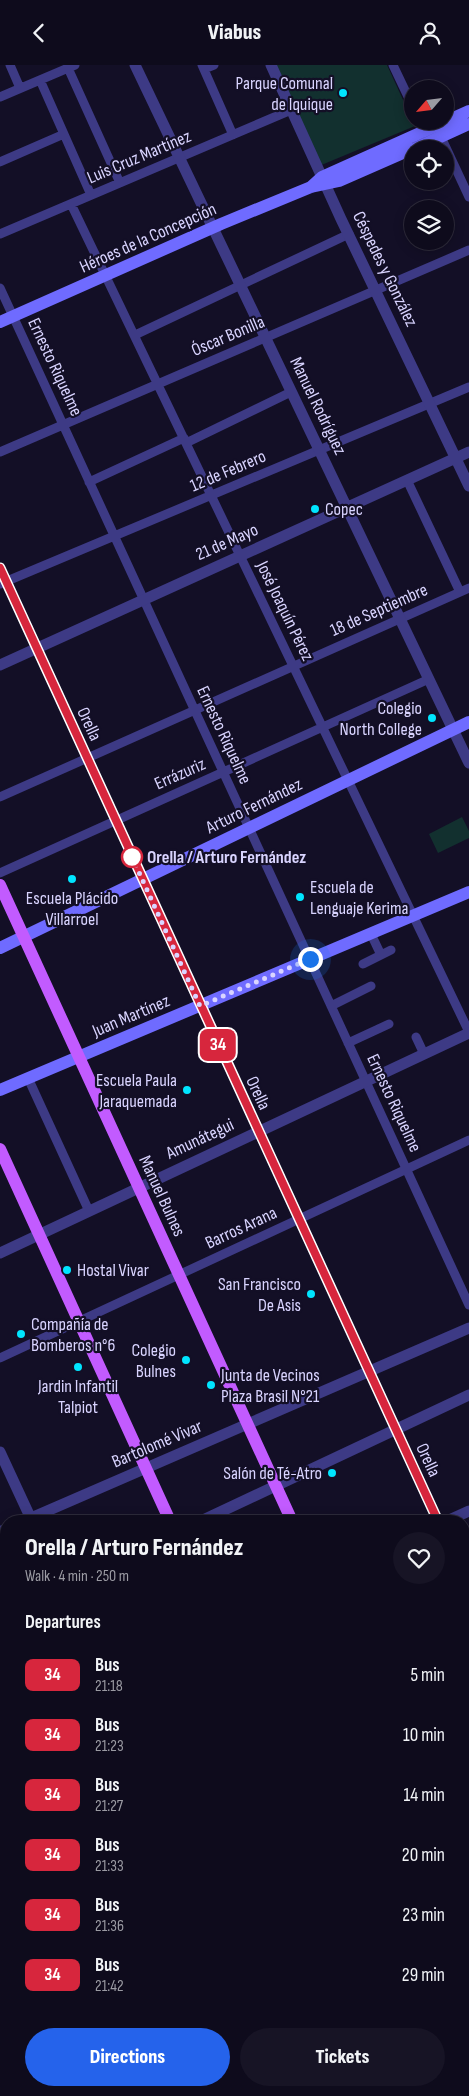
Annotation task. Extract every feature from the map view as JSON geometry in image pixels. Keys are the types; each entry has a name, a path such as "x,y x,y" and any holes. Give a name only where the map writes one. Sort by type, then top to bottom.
{"main road":[{"name":"Héroes de la Concepción","path":"454,116 469,111"},
{"name":"Héroes de la Concepción","path":"434,140 469,124"},
{"name":"Héroes de la Concepción","path":"0,322 324,181 415,130"},
{"name":"Héroes de la Concepción","path":"324,181 404,152"},
{"name":"Arturo Fernández","path":"0,948 469,722"},
{"name":"Manuel Bulnes","path":"0,885 289,1515"},
{"name":"Juan Martínez","path":"0,1090 469,892"},
{"path":"0,1149 167,1515"}],"street":[{"path":"10,65 20,89"},
{"name":"Manuel Rodríguez","path":"135,65 469,763"},
{"path":"214,65 203,67 233,135"},
{"name":"Céspedes y González","path":"271,65 469,487"},
{"path":"394,65 404,87"},
{"path":"0,97 72,67 120,183"},
{"path":"40,80 91,195"},
{"name":"Luis Cruz Martínez","path":"0,234 291,110"},
{"path":"429,130 441,137 469,197"},
{"path":"0,162 64,134"},
{"name":"José Joaquín Pérez","path":"71,204 469,1033"},
{"path":"134,335 349,234"},
{"name":"Óscar Bonilla","path":"0,452 469,250"},
{"name":"Ernesto Riquelme","path":"0,288 469,1305"},
{"name":"12 de Febrero","path":"3,582 469,387"},
{"path":"90,482 291,392"},
{"name":"21 de Mayo","path":"0,665 469,452"},
{"path":"407,480 460,592"},
{"name":"Orella","path":"0,568 3,582 37,649 435,1515"},
{"name":"18 de Septiembre","path":"0,797 469,588"},
{"name":"Errázuriz","path":"0,873 429,679"},
{"path":"371,934 381,955"},
{"path":"363,964 391,950"},
{"path":"331,1006 371,986"},
{"path":"348,1043 389,1024"},
{"name":"Amunátegui","path":"0,1253 469,1033"},
{"path":"416,1037 424,1054"},
{"path":"28,1078 89,1211"},
{"name":"Barros Arana","path":"0,1358 469,1141"},
{"name":"Bartolomé Vivar","path":"40,1515 469,1329"},
{"path":"214,1515 469,1395"},
{"path":"0,1452 27,1515"}],"green space":[{"name":"Parque Comunal de Iquique","path":"274,65 387,65 404,102 405,130 319,166"},
{"path":"462,817 469,831 469,838 438,853 429,834"}],"bus line":[{"name":"34","path":"0,568 435,1515"}],"place":[{"name":"Parque Comunal de Iquique","path":"343,93"},
{"name":"Copec","path":"315,509"},
{"name":"Colegio North College","path":"432,718"},
{"name":"Orella / Arturo Fernández","path":"132,857"},
{"name":"Escuela Plácido Villarroel","path":"72,879"},
{"name":"Escuela de Lenguaje Kerima","path":"300,897"},
{"name":"Escuela Paula Jaraquemada","path":"187,1090"},
{"name":"Hostal Vivar","path":"67,1270"},
{"name":"San Francisco De Asis","path":"311,1294"},
{"name":"Compañía de Bomberos n°6","path":"21,1334"},
{"name":"Colegio Bulnes","path":"186,1360"},
{"name":"Jardin Infantil Talpiot","path":"78,1367"},
{"name":"Junta de Vecinos Plaza Brasil N°21","path":"211,1385"},
{"name":"Salón de Té-Atro","path":"332,1473"}],"route":[{"path":"132,857 200,1006 310,959"}]}
